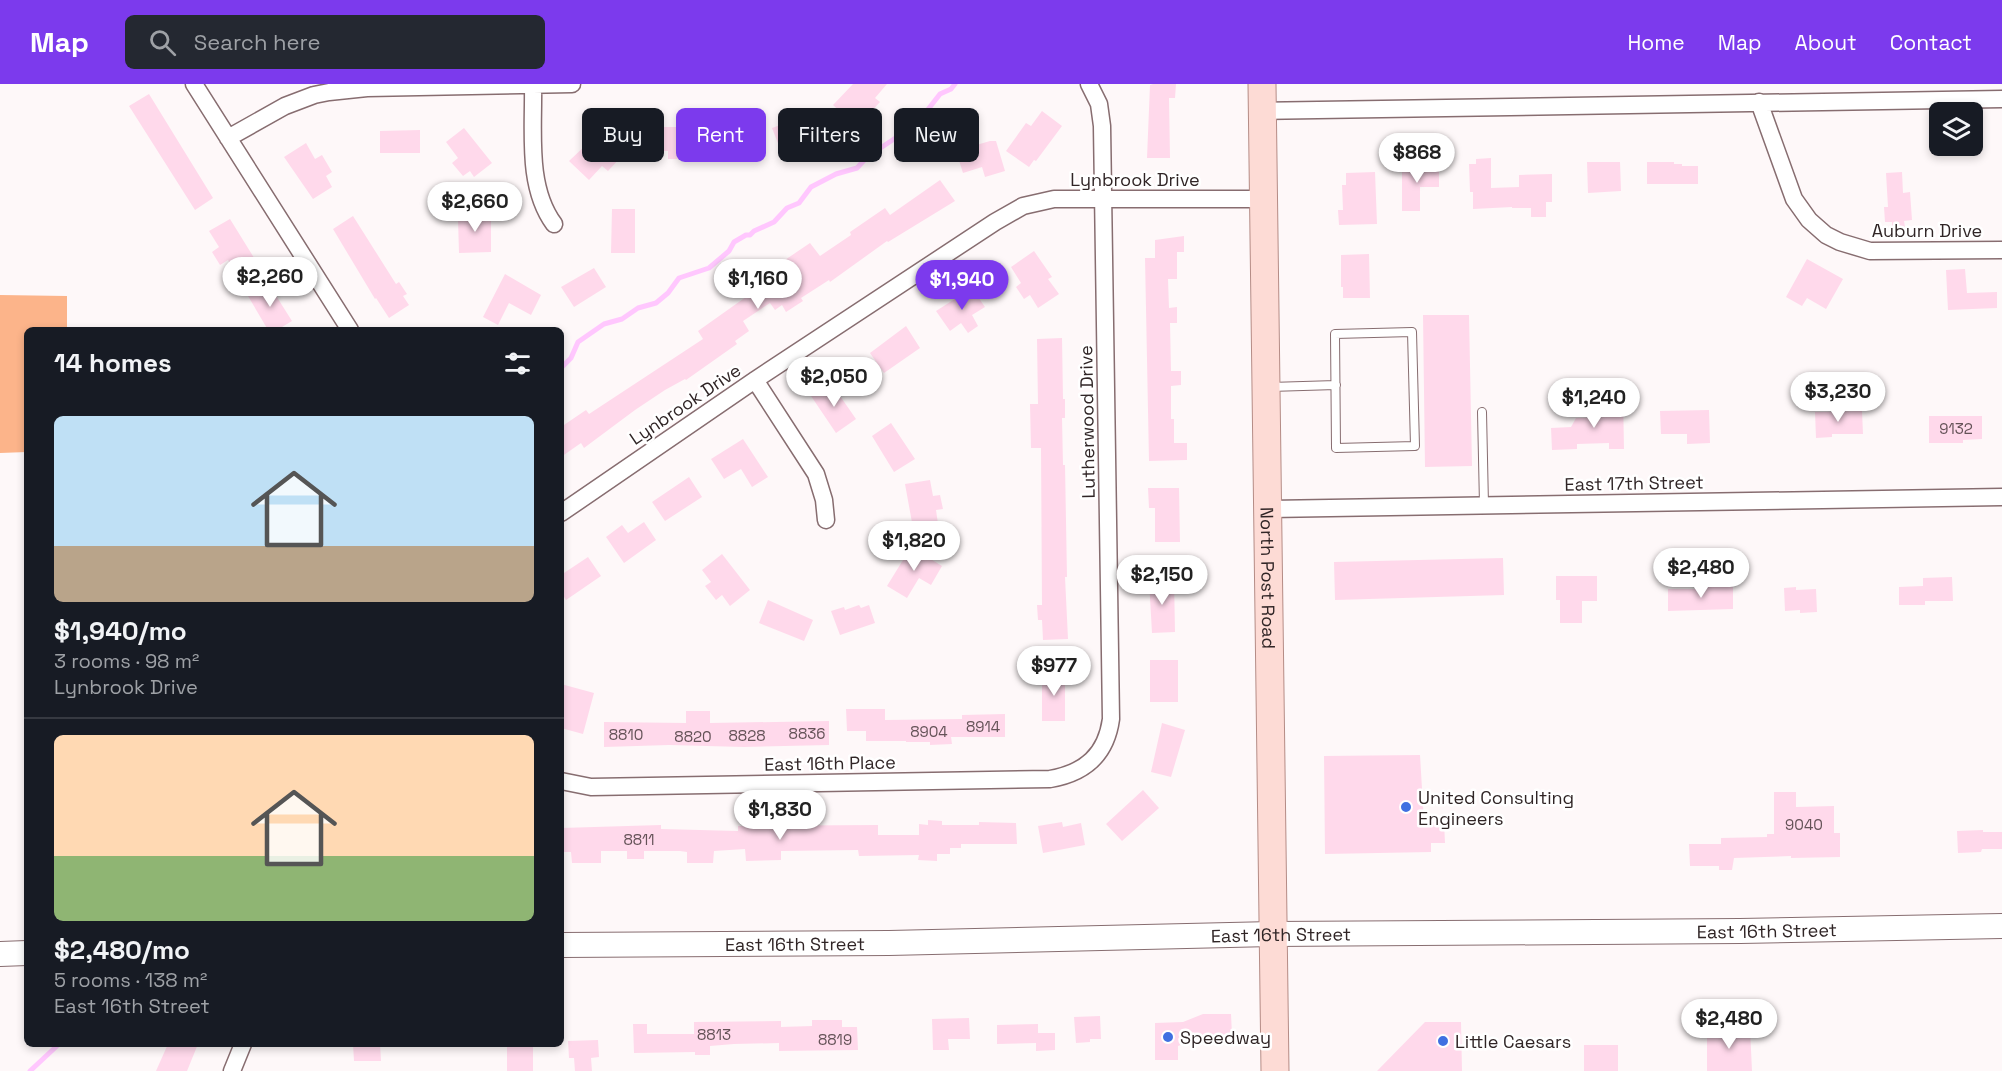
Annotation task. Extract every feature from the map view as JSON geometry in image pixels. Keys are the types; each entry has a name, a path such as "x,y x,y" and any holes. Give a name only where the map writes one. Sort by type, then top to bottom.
{"main road":[{"name":"North Post Road","path":"1262,84 1275,1071"}],"street":[{"path":"194,84 348,327"},
{"path":"533,84 535,177 542,206 554,224"},
{"path":"228,138 285,106 329,92 367,87 572,84"},
{"name":"Lutherwood Drive","path":"1089,84 1099,104 1102,120 1111,718 1107,737 1095,758"},
{"path":"1262,111 2002,99"},
{"name":"Auburn Drive","path":"1759,102 1794,199 1809,220 1826,234 1840,242 1870,251 2002,250"},
{"name":"Lynbrook Drive","path":"564,511 755,380 1008,213 1023,206 1046,200 1263,199"},
{"path":"755,380 816,474 823,494 826,520"},
{"name":"East 17th Street","path":"1267,509 2002,497"},
{"name":"East 16th Place","path":"564,782 591,787 1050,779 1069,776 1095,758"},
{"name":"East 16th Street","path":"564,945 889,943 1273,934 1728,931 2002,926"},
{"path":"0,954 24,953"},
{"path":"232,1071 242,1047"}],"lane":[{"path":"1412,332 1415,446 1336,448 1336,384 1335,334 1412,332"},
{"path":"1265,387 1336,384"},
{"path":"1482,412 1484,505"}],"shaded area":[{"path":"0,295 67,296 67,327 24,327 24,452 0,453"}],"building":[{"path":"853,84 887,84 875,98 880,102 874,108 836,108 833,105"},
{"path":"1176,84 1175,98 1169,98 1170,158 1147,158 1150,85"},
{"path":"149,94 213,198 195,210 129,106"},
{"path":"1042,111 1062,126 1029,167 1006,151 1026,123 1031,126"},
{"path":"778,126 778,143 772,128"},
{"path":"664,127 676,127 676,159 668,159 668,151 664,151"},
{"path":"464,128 492,163 474,177 470,171 463,176 452,163 458,158 446,142"},
{"path":"420,130 420,153 380,153 380,131"},
{"path":"996,141 1005,171 985,177 982,167 963,173 960,162 979,162 979,144"},
{"path":"306,143 315,159 322,155 332,172 326,176 332,187 313,199 284,157"},
{"path":"582,149 582,162 616,162 608,171 602,166 589,180 569,161"},
{"path":"1491,158 1491,188 1519,187 1519,175 1552,174 1552,202 1546,202 1546,217 1531,217 1531,208 1473,209 1469,164 1476,164 1476,159"},
{"path":"1587,162 1620,162 1621,191 1588,193"},
{"path":"1647,162 1674,162 1682,166 1698,166 1698,184 1647,184"},
{"path":"1402,165 1439,165 1439,187 1420,187 1420,211 1402,211"},
{"path":"1375,172 1377,224 1339,225 1338,210 1343,210 1342,185 1346,185 1346,173"},
{"path":"1902,172 1903,193 1910,192 1912,220 1904,221 1905,227 1892,228 1892,222 1885,222 1884,207 1888,207 1886,173"},
{"path":"940,180 955,201 887,241 830,282 829,280 801,298 803,301 786,312 782,305 775,310 770,303 743,321 749,331 735,341 737,344 686,380 665,390 635,410 584,448 581,443 564,455 564,425 586,410 589,414 703,339 698,331 760,287 753,277 759,273 757,271 775,259 779,264 810,243 820,256 885,208 890,215"},
{"path":"612,209 635,209 635,253 611,253"},
{"path":"491,212 491,252 459,253 458,219 467,219 467,213"},
{"path":"353,216 396,284 399,282 407,294 403,296 409,305 389,318 333,229"},
{"path":"230,219 256,261 236,273 228,260 220,265 212,252 219,247 209,231"},
{"path":"1184,236 1184,252 1177,252 1177,279 1168,279 1169,308 1177,307 1177,323 1170,323 1171,371 1181,371 1181,385 1171,386 1171,419 1174,419 1174,443 1187,443 1187,460 1149,461 1145,258 1155,258 1155,240"},
{"path":"1034,251 1052,277 1048,279 1059,294 1038,308 1030,295 1024,299 1016,287 1021,283 1011,267"},
{"path":"1369,254 1370,298 1343,298 1341,255"},
{"path":"1807,259 1843,279 1826,309 1807,298 1802,306 1786,297"},
{"path":"594,268 606,287 574,307 561,287"},
{"path":"1965,269 1967,293 1997,292 1997,308 1948,310 1946,270"},
{"path":"505,274 541,295 531,315 509,303 498,325 483,317"},
{"path":"268,283 292,321 282,327 266,327 248,296"},
{"path":"972,288 985,307 972,315 978,326 968,333 961,323 950,331 936,311"},
{"path":"1423,315 1469,315 1472,466 1425,467"},
{"path":"906,326 920,348 884,373 870,353"},
{"path":"1062,338 1068,639 1043,640 1042,620 1038,620 1037,605 1042,605 1041,448 1031,448 1030,404 1038,404 1037,339"},
{"path":"831,383 856,419 836,433 811,396"},
{"path":"1623,395 1624,449 1609,449 1609,443 1577,444 1577,449 1552,450 1551,428 1571,427 1576,418 1608,417 1607,396"},
{"path":"1709,410 1710,443 1687,444 1687,434 1661,434 1660,411"},
{"path":"1862,411 1863,434 1832,434 1832,437 1816,438 1815,412"},
{"path":"1929,416 1982,416 1982,439 1963,440 1963,443 1929,443"},
{"path":"891,423 915,459 894,472 872,436"},
{"path":"743,439 768,477 752,487 741,469 724,479 711,459"},
{"path":"689,477 702,497 665,521 652,502"},
{"path":"930,480 933,496 940,495 943,509 936,510 938,524 913,528 905,484"},
{"path":"1148,488 1179,488 1180,542 1155,542 1155,508 1149,508"},
{"path":"644,522 656,540 624,563 606,537 622,525 628,533"},
{"path":"911,547 942,566 931,585 919,578 907,598 887,586"},
{"path":"722,554 750,590 730,606 722,595 716,600 705,586 711,582 702,570"},
{"path":"588,557 601,576 566,600 564,573"},
{"path":"1503,558 1504,595 1335,600 1334,562"},
{"path":"1556,576 1597,576 1597,601 1582,601 1582,623 1560,623 1560,600 1556,600"},
{"path":"1952,577 1953,601 1925,601 1925,605 1899,605 1899,587 1923,586 1923,578"},
{"path":"1174,579 1175,632 1152,633 1149,580"},
{"path":"1697,586 1733,587 1733,609 1668,611 1668,589 1697,589"},
{"path":"1796,587 1796,590 1816,589 1817,612 1785,611 1784,588"},
{"path":"768,600 813,620 804,641 759,623"},
{"path":"859,605 861,608 869,605 875,623 840,635 831,611 844,607 845,610"},
{"path":"1150,660 1178,660 1178,702 1150,702"},
{"path":"1042,673 1065,673 1065,721 1042,721"},
{"path":"564,685 594,693 583,734 564,729"},
{"path":"846,709 885,709 885,720 962,719 962,715 1005,714 1005,737 951,737 952,744 930,745 930,742 866,741 866,731 847,731"},
{"path":"686,711 710,711 710,723 829,721 829,745 604,747 604,722 686,723"},
{"path":"1162,723 1185,730 1171,777 1151,772"},
{"path":"1420,755 1424,822 1444,822 1445,843 1431,843 1431,852 1325,854 1324,756"},
{"path":"1143,790 1159,808 1122,841 1106,824"},
{"path":"1774,792 1796,792 1796,807 1834,806 1834,833 1840,833 1840,857 1734,858 1732,870 1719,870 1719,866 1690,866 1689,844 1721,844 1721,838 1767,837 1767,834 1774,834"},
{"path":"928,820 942,821 942,825 979,825 979,822 1016,823 1017,844 961,844 961,848 950,848 950,854 937,854 937,861 918,860 919,855 859,856 858,850 781,851 781,860 746,861 745,849 714,851 713,863 687,863 687,852 680,851 644,851 644,859 627,859 627,851 601,851 601,863 572,863 571,852 564,852 564,828 661,825 661,829 738,831 738,826 878,825 878,835 919,835 919,824 928,825"},
{"path":"1062,822 1063,827 1081,823 1085,845 1043,853 1038,826"},
{"path":"1983,830 1983,832 2002,832 2002,849 1982,849 1981,852 1958,853 1957,831"},
{"path":"1203,1014 1231,1014 1232,1035 1204,1036 1178,1046 1178,1060 1155,1060 1155,1023 1183,1022"},
{"path":"1100,1016 1101,1039 1076,1043 1074,1017"},
{"path":"969,1018 970,1039 948,1039 949,1050 933,1050 932,1019"},
{"path":"812,1020 842,1020 842,1027 857,1027 858,1050 779,1051 779,1043 710,1046 710,1055 695,1055 695,1052 634,1053 633,1024 647,1024 647,1034 694,1034 694,1022 781,1021 781,1027 812,1026"},
{"path":"1425,1022 1461,1022 1462,1071 1377,1071"},
{"path":"1038,1024 1038,1033 1055,1033 1055,1050 1036,1051 1036,1043 997,1044 997,1025"},
{"path":"1750,1028 1752,1071 1707,1071 1707,1031"},
{"path":"598,1040 599,1057 591,1058 592,1071 575,1071 574,1058 569,1058 568,1041"},
{"path":"1584,1045 1618,1045 1618,1071 1584,1071"},
{"path":"167,1047 197,1047 187,1071 156,1071"},
{"path":"353,1047 380,1047 381,1061 354,1061"},
{"path":"507,1047 533,1047 533,1071 507,1071"}],"waterway":[{"path":"564,365 571,358 578,342 604,324 622,319 638,308 656,303 668,293 679,278 709,268 729,251 734,242 774,222 787,208 799,203 811,187 836,174 857,168 867,157 903,133 909,121 926,112 940,94 951,89 955,84"},
{"path":"30,1071 56,1047"}],"place":[{"name":"United Consulting Engineers","path":"1406,807"},
{"name":"Speedway","path":"1168,1037"},
{"name":"Little Caesars","path":"1443,1041"}]}
